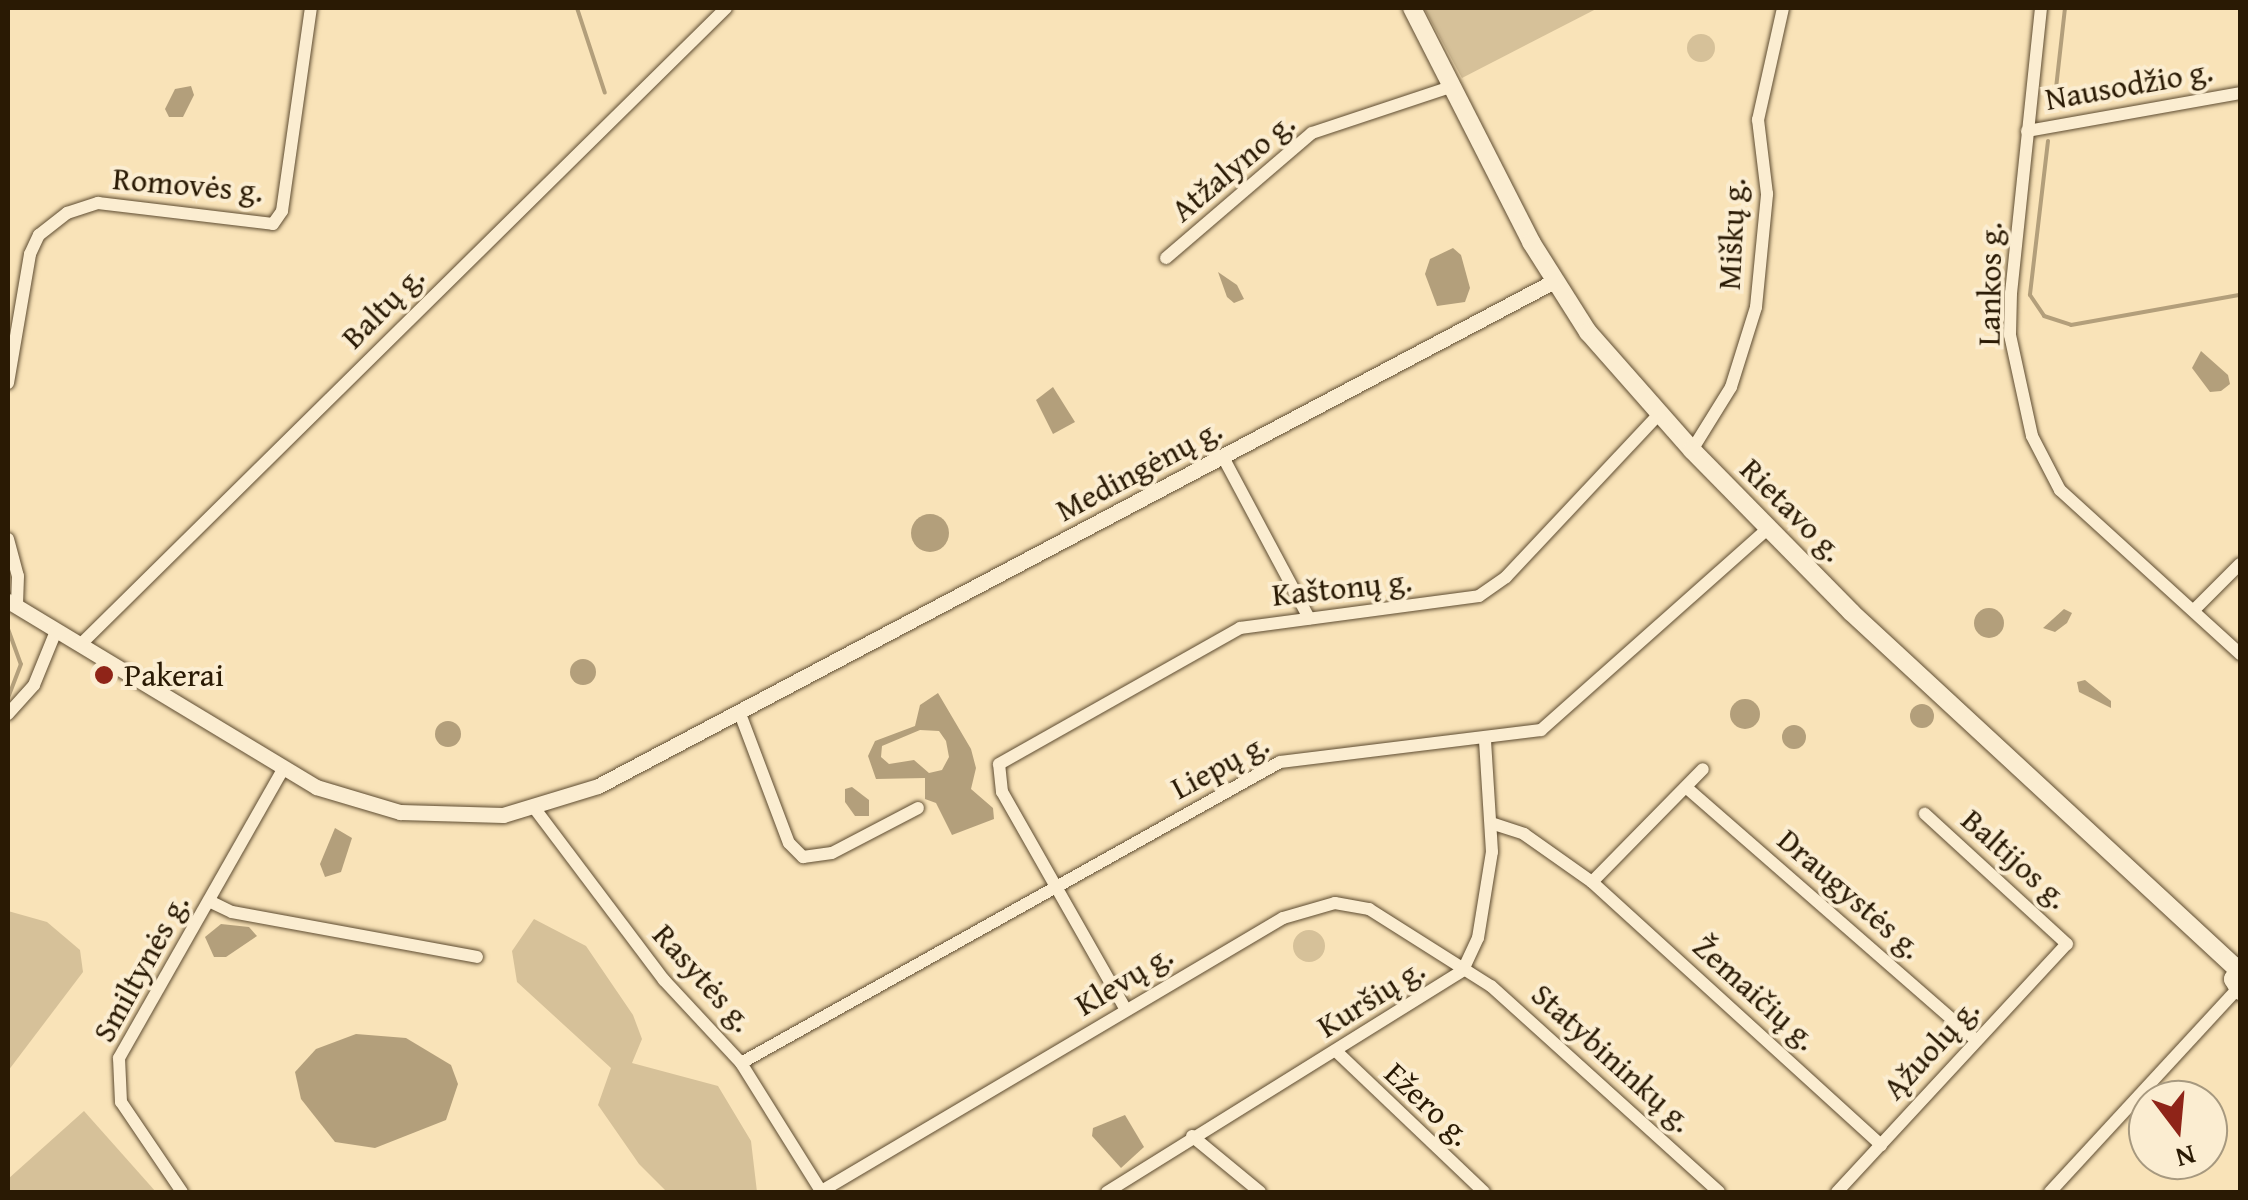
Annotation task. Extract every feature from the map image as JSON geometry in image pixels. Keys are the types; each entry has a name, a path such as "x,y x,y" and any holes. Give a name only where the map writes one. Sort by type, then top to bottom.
{"main road":[{"name":"Rietavo g.","path":"1412,8 1554,281 1659,414 1767,529 2238,968"},
{"path":"2238,968 2239,990"}],"street":[{"name":"Romovės g.","path":"8,383 24,271 39,235 67,213 98,203 273,224 282,211 311,8"},
{"name":"Baltų g.","path":"80,645 726,8"},
{"name":"Miškų g.","path":"1692,450 1731,386 1756,307 1767,194 1758,120 1783,8"},
{"name":"Lankos g.","path":"2041,8 2010,335 2032,436 2060,490 2240,654"},
{"name":"Atžalyno g.","path":"1166,258 1312,133 1452,86"},
{"name":"Nausodžio g.","path":"2027,131 2240,93"},
{"name":"Medingėnų g.","path":"12,604 284,769 343,798 400,812 472,818 535,809 598,786 1554,281"},
{"name":"Kaštonų g.","path":"1055,888 996,772 1006,757 1225,634 1309,618 1444,605 1492,588 1659,414"},
{"path":"1224,457 1309,618"},
{"name":"Liepų g.","path":"741,1062 1280,762 1485,742 1542,730 1767,529"},
{"path":"8,539 18,576 12,604"},
{"path":"2194,610 2240,564"},
{"path":"8,714 34,684 56,630"},
{"path":"744,708 789,844 804,857 832,854 918,808"},
{"name":"Kuršių g.","path":"1107,1192 1192,1136 1337,1052 1462,970 1478,938 1494,824 1485,742"},
{"name":"Smiltynės g.","path":"182,1192 121,1102 116,1076 133,1027 284,769"},
{"path":"1592,882 1688,789 1702,769"},
{"name":"Draugystės g.","path":"1688,789 1976,1040"},
{"name":"Rasytės g.","path":"535,809 664,980 741,1062 821,1192"},
{"name":"Baltijos g.","path":"1925,814 2068,944"},
{"name":"Žemaičių g.","path":"1494,824 1524,834 1592,882 1880,1145"},
{"path":"1055,888 1126,1010"},
{"path":"209,901 232,912 477,958"},
{"name":"Klevų g.","path":"821,1192 1283,918 1318,904 1369,909 1462,970"},
{"name":"Ąžuolų g.","path":"1838,1192 2068,944"},
{"name":"Statybininkų g.","path":"1462,970 1492,986 1719,1192"},
{"path":"2050,1192 2239,990"},
{"name":"Ežero g.","path":"1337,1052 1484,1192"},
{"path":"1192,1136 1260,1192"}],"shaded area":[{"path":"1424,8 1598,8 1462,78"},
{"path":"1701,34 1711,38 1715,48 1711,58 1701,62 1691,58 1687,48 1691,38"},
{"path":"191,86 194,95 183,117 169,117 165,109 175,89"},
{"path":"1453,248 1461,255 1470,288 1465,302 1437,306 1425,274 1430,259"},
{"path":"1218,272 1237,285 1244,299 1234,303 1227,297"},
{"path":"2201,351 2228,375 2230,384 2221,391 2210,392 2192,368"},
{"path":"1053,387 1075,422 1053,434 1036,400"},
{"path":"930,514 943,520 949,533 943,546 930,552 917,546 911,533 917,520"},
{"path":"1989,608 2000,612 2004,623 2000,634 1989,638 1978,634 1974,623 1978,612"},
{"path":"2064,609 2072,613 2067,623 2055,632 2043,628"},
{"path":"583,659 592,663 596,672 592,681 583,685 574,681 570,672 574,663"},
{"path":"2085,680 2111,701 2111,708 2079,692 2077,682"},
{"path":"938,693 971,749 976,768 971,789 993,808 994,819 952,835 936,803 925,799 925,778 876,779 868,756 875,741 915,726 920,705","holes":["920,730 939,731 949,757 942,770 929,773 914,760 889,764 881,757 882,746"]},
{"path":"1745,699 1756,703 1760,714 1756,725 1745,729 1734,725 1730,714 1734,703"},
{"path":"1922,704 1931,707 1931,725 1922,728 1913,725 1910,716 1913,707"},
{"path":"448,721 457,725 461,734 457,743 448,747 439,743 435,734 439,725"},
{"path":"1794,725 1803,728 1803,746 1794,749 1785,746 1782,737 1785,728"},
{"path":"852,787 869,800 869,816 855,816 845,802 845,789"},
{"path":"335,828 352,838 341,872 325,877 320,864"},
{"path":"8,911 47,922 80,950 83,972 8,1071"},
{"path":"534,919 586,946 633,1015 642,1039 632,1063 718,1086 751,1141 757,1192 667,1192 639,1164 598,1105 611,1068 517,982 512,951"},
{"path":"221,924 249,927 257,936 226,957 214,957 205,937"},
{"path":"1309,930 1320,935 1325,946 1320,957 1309,962 1298,957 1293,946 1298,935"},
{"path":"356,1034 406,1038 451,1065 458,1084 446,1120 375,1148 335,1142 301,1099 295,1072 316,1049"},
{"path":"84,1111 156,1192 8,1192 8,1179"},
{"path":"1125,1115 1144,1147 1121,1168 1092,1136 1093,1128"}],"waterway":[{"path":"577,8 605,93"},
{"path":"2054,106 2065,8"},
{"path":"2048,141 2030,295 2044,316 2071,325 2240,295"},
{"path":"8,629 21,664 8,698"}],"place":[{"name":"Pakerai","path":"104,675"}]}
